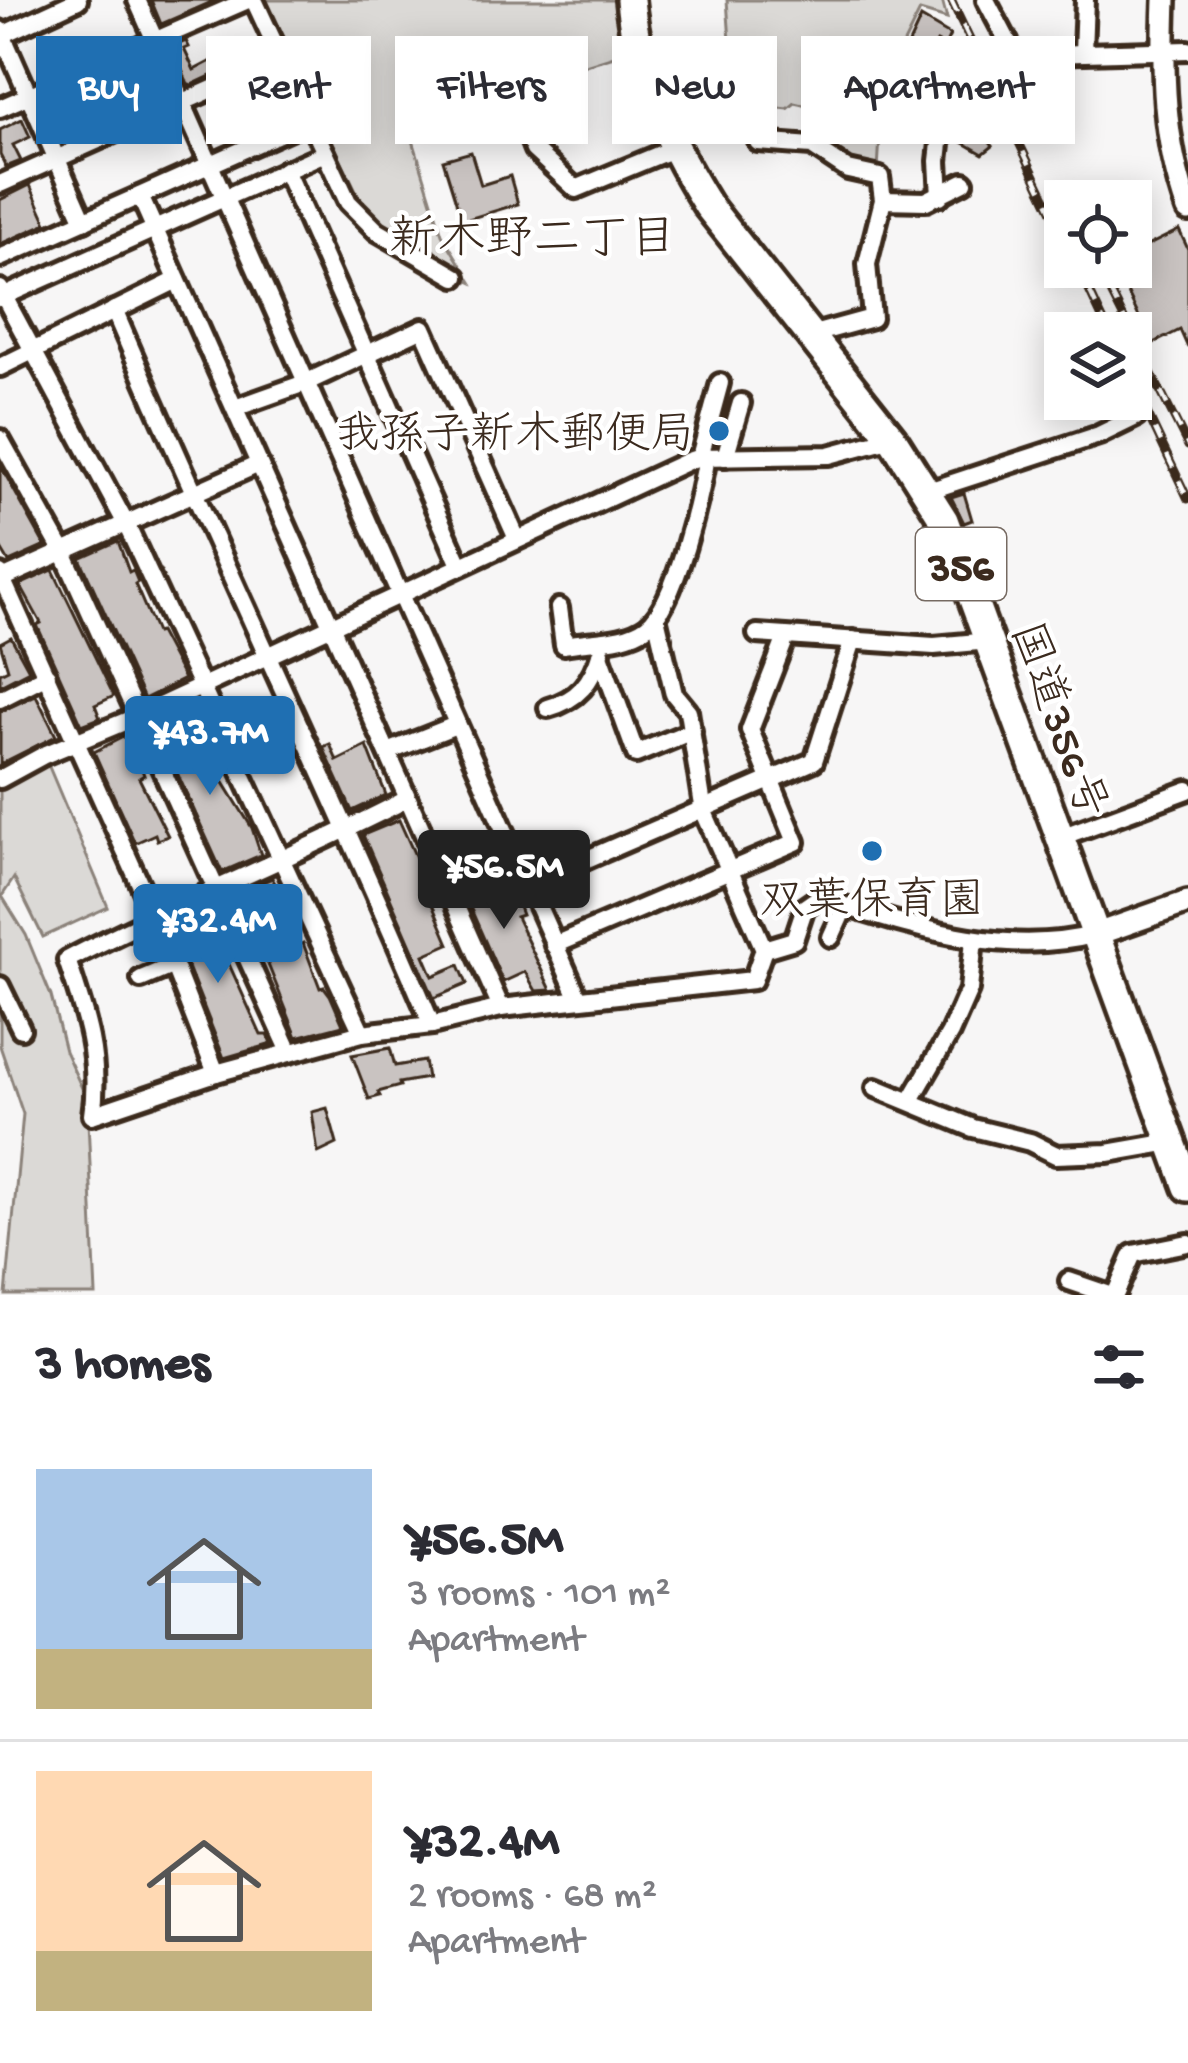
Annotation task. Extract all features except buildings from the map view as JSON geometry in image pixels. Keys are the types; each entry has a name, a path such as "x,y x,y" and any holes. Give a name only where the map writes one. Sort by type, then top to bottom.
{"highway":[{"name":"国道356号","path":"630,0 652,94 708,206 892,438 928,491 954,544 1188,1187"}],"street":[{"path":"78,0 1,34 84,221"},
{"path":"137,0 154,36"},
{"path":"162,36 251,0 270,36"},
{"path":"986,0 1016,55 1188,50"},
{"path":"1083,52 1085,0"},
{"path":"1165,0 1167,136 1188,210"},
{"path":"206,91 182,102 578,999"},
{"path":"0,108 36,92"},
{"path":"777,143 812,146 848,170 880,177 884,200 867,264 872,318 810,335"},
{"path":"0,184 90,144"},
{"path":"0,258 259,144"},
{"path":"321,144 348,202 376,231 456,277"},
{"path":"532,144 577,189 675,148"},
{"path":"940,144 940,196"},
{"path":"325,153 1,294 126,524 362,1033"},
{"path":"284,170 460,565"},
{"path":"884,200 926,201 964,182"},
{"path":"140,196 501,1008"},
{"path":"0,367 177,280"},
{"path":"114,310 193,496 349,829 432,1025"},
{"path":"235,408 423,328 517,539"},
{"path":"559,608 564,645 603,646 656,617 699,506 720,383"},
{"path":"711,456 741,403"},
{"path":"928,491 1099,435 1130,420"},
{"path":"0,779 398,593 711,456 829,455 892,438"},
{"path":"0,439 63,552 290,1052"},
{"path":"216,1073 154,915 1,577 259,464"},
{"path":"407,799 67,960 92,1036 98,1083 92,1115 216,1073 362,1033 432,1025 501,1008 753,980 764,949 704,812 688,711 674,694 656,617"},
{"path":"757,634 934,646 989,641"},
{"path":"554,945 796,842 750,730 786,637"},
{"path":"527,885 814,761 853,640"},
{"path":"548,708 571,702 594,674 603,646"},
{"path":"603,646 636,754 692,730"},
{"path":"0,699 46,674"},
{"path":"388,752 456,724"},
{"path":"1060,837 1188,790"},
{"path":"445,886 513,853"},
{"path":"764,949 794,940 805,907 818,898 923,930 974,940 1046,944 1097,934 1188,902"},
{"path":"831,937 845,906"},
{"path":"911,1100 969,990 974,940"},
{"path":"141,979 174,965"},
{"path":"0,986 21,1029"},
{"path":"876,1088 1056,1155 1108,1153 1172,1142"},
{"path":"1069,1282 1112,1295 1133,1254 1188,1243"}],"shaded area":[{"path":"263,0 620,0 625,36 612,36 612,57 588,64 588,36 395,36 395,144 414,144 442,234 471,282 433,264 369,217 333,144 371,144 371,36 281,36"},
{"path":"727,0 942,0 947,19 920,11 908,36 801,36 801,104 788,109 777,108 777,36 730,36"},
{"path":"831,144 880,144 878,170 853,161"},
{"path":"44,755 108,907 43,937 14,878 2,896 26,935 51,996 65,1051 87,1099 96,1295 6,1295 23,1114 0,1046 0,779"}],"railway":[{"path":"951,0 1044,195"},
{"path":"1088,288 1099,312"},
{"path":"1109,288 1188,446"},
{"path":"1150,420 1188,499"}],"place":[{"name":"我孫子新木郵便局","path":"719,431"},
{"name":"双葉保育園","path":"872,851"}],"district":[{"name":"新木野二丁目","path":"533,235"}]}
